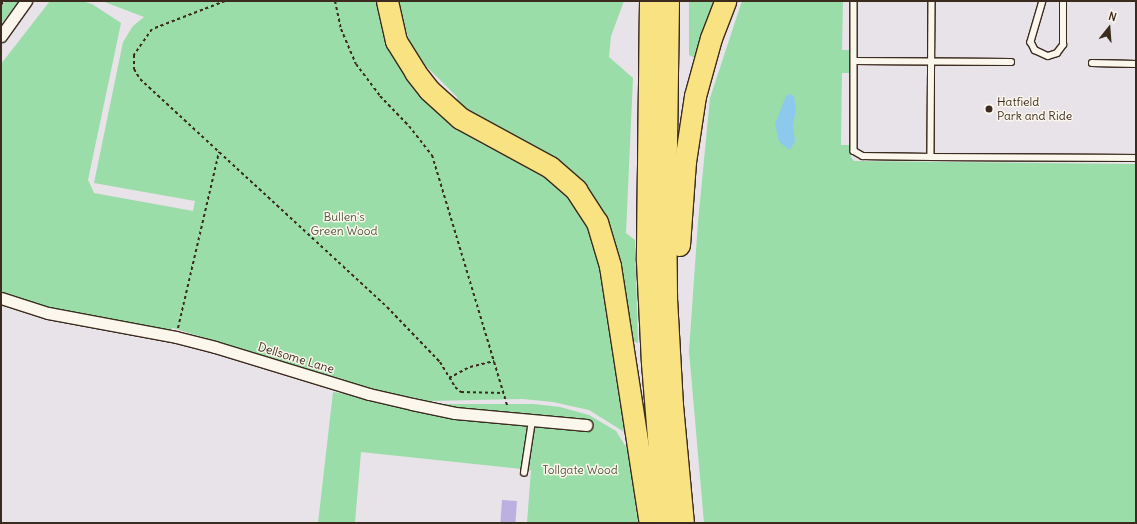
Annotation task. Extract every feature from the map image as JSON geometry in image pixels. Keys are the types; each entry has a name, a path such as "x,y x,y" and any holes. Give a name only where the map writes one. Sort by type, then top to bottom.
{"highway":[{"path":"387,1 396,41 415,72 445,105 480,130 550,167 576,190 597,222 610,266 650,523"},
{"path":"650,1 648,261 652,363 666,523"},
{"path":"668,1 665,210 672,405 684,523"},
{"path":"672,405 680,337 679,224 685,162 695,96 711,38 725,1"}],"street":[{"path":"1,36 26,1"},
{"name":"Dellsome Lane","path":"1,298 48,313 92,323 176,337 369,394 455,413 586,426"}],"lane":[{"path":"854,1 854,147 856,154 931,157 1136,158"},
{"path":"931,157 932,1"},
{"path":"1043,1 1031,42 1035,50 1048,56 1057,53 1063,45 1063,1"},
{"path":"854,61 1011,62"},
{"path":"1092,63 1136,64"},
{"path":"524,473 532,421"}],"path":[{"path":"1,5 4,1"},
{"path":"225,1 152,29 134,55 134,69 140,79 387,307 440,362 449,378 461,392 503,393"},
{"path":"335,1 341,29 356,64 380,96 409,126 432,154 512,419"},
{"path":"176,337 219,152"},
{"path":"449,378 470,367 494,361"}],"green space":[{"path":"6,1 19,1 1,24 1,7"},
{"name":"Bullen's Green Wood","path":"50,1 82,1 92,4 121,23 88,180 94,193 193,211 195,201 94,183 123,42 133,26 144,17 102,1 383,1 423,94 482,144 542,168 576,200 595,236 629,435 589,410 553,402 523,399 429,401 368,389 173,328 168,331 38,306 1,293 1,64"},
{"path":"399,1 624,1 611,36 609,57 633,78 626,233 635,240 638,343 632,341 625,328 616,258 601,207 569,174 457,107 457,97 414,54 399,10"},
{"path":"689,1 720,1 699,60 689,55"},
{"path":"742,1 843,1 842,50 849,50 849,73 842,73 841,145 849,145 851,157 854,161 1136,164 1136,523 704,523 689,351 698,222 710,98"},
{"name":"Tollgate Wood","path":"333,392 408,404 534,404 560,407 589,415 616,431 628,450 638,523 527,523 531,470 361,452 355,522 365,523 318,523"}],"water":[{"path":"790,94 794,96 796,109 793,126 795,141 790,150 779,142 775,124 786,96"}],"building":[{"path":"502,500 517,501 515,523 500,523"}],"place":[{"name":"Hatfield Park and Ride","path":"989,109"}]}
